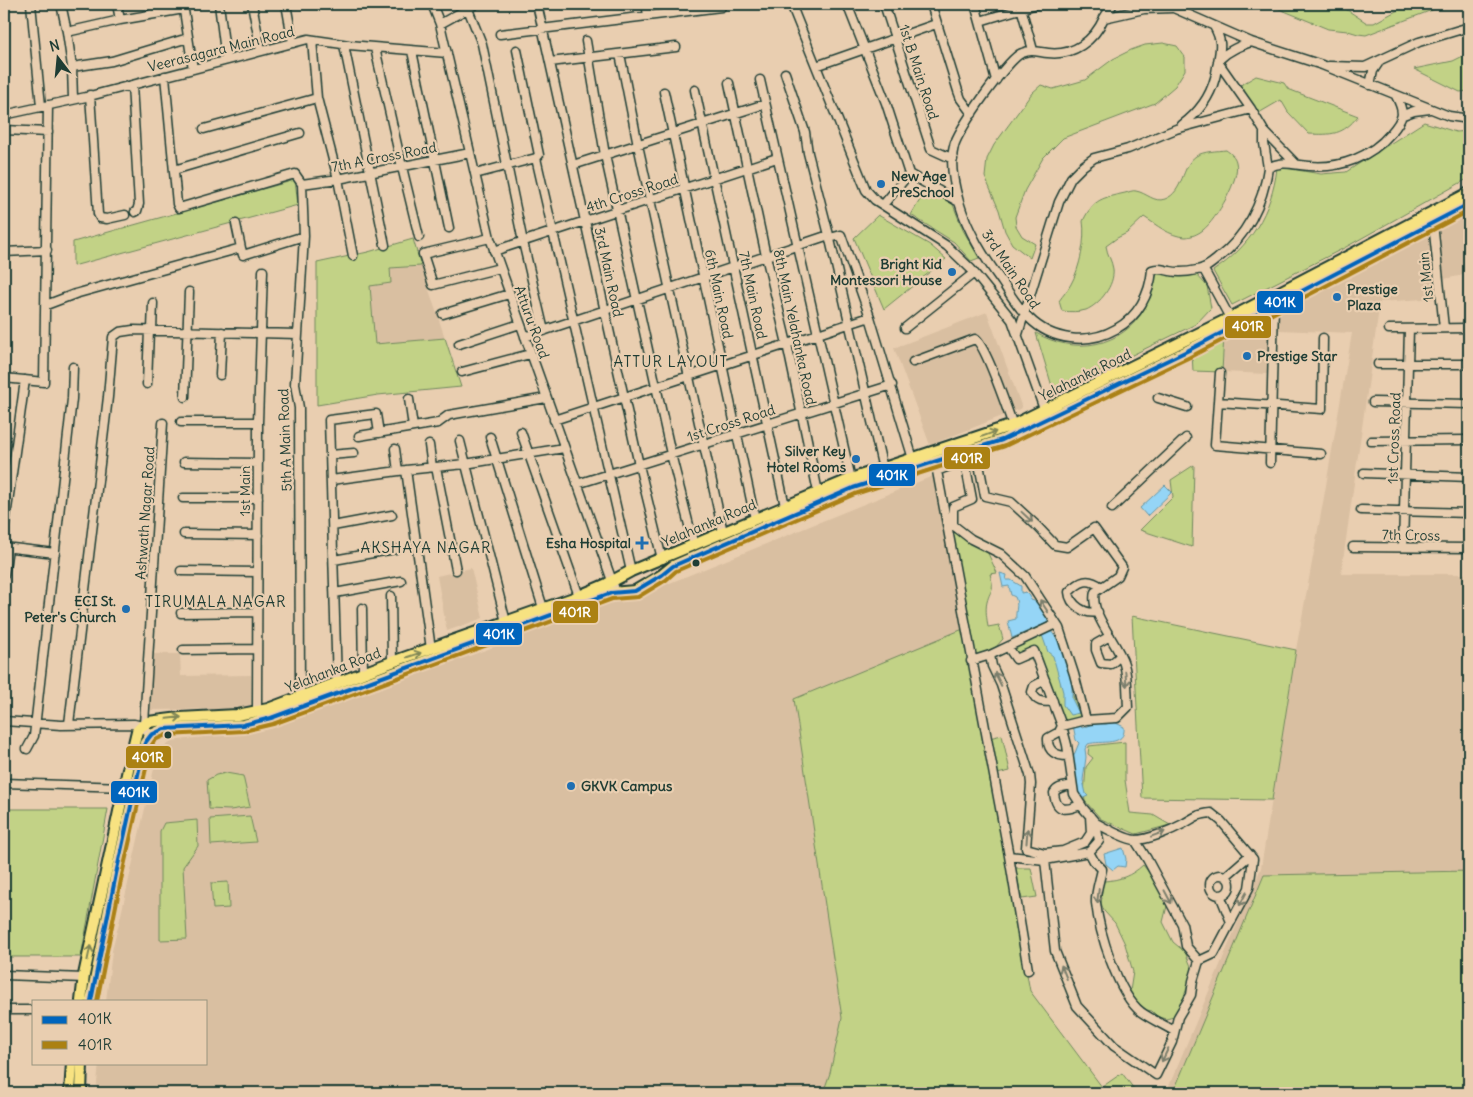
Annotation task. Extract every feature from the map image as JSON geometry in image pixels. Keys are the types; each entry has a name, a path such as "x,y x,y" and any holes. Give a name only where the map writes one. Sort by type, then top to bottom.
{"main road":[{"name":"Yelahanka Road","path":"143,725 158,720 237,715 300,697 392,662 579,596 631,571 851,479 1046,414 1178,355 1433,223 1469,196"},
{"name":"Yelahanka Road","path":"151,735 164,729 243,725 271,718 616,592 635,591 673,566 853,488 964,456 976,448 1002,440 1046,414 1469,196"},
{"path":"80,1000 124,787 136,736 143,725"},
{"path":"91,1000 96,967 145,743 151,735"},
{"path":"70,1093 72,1064"},
{"path":"81,1093 82,1064"}],"street":[{"path":"4,378 44,382 48,132 31,4"},
{"path":"61,4 72,67 73,99"},
{"path":"118,4 120,20"},
{"path":"152,4 154,14"},
{"path":"219,4 226,60"},
{"path":"252,4 261,51"},
{"path":"286,4 293,43"},
{"name":"Atturu Road","path":"432,4 440,24 494,252 616,592"},
{"path":"440,24 476,4"},
{"path":"537,4 542,28"},
{"path":"646,4 648,15"},
{"path":"791,4 866,190 875,200 948,246 972,271 1012,320 1046,414"},
{"path":"848,4 886,103 909,174 959,202"},
{"name":"1st B Main Road","path":"884,4 931,149 952,159"},
{"path":"931,4 961,99 972,114"},
{"path":"975,4 996,80"},
{"path":"980,21 1021,7 1037,4"},
{"path":"1021,7 1033,50 1053,54 1074,50 1092,37 1113,4"},
{"path":"67,32 183,6 193,69"},
{"path":"500,34 721,6"},
{"path":"1104,18 1144,9 1169,6 1251,42 1322,65 1449,116 1469,119"},
{"path":"468,8 482,44 523,242 544,331"},
{"path":"816,66 936,24"},
{"path":"1176,129 1191,118 1207,98 1215,80 1221,47 1220,38 1214,26"},
{"path":"1322,65 1365,67 1419,42 1469,27"},
{"name":"3rd Main Road","path":"542,28 639,465 662,559"},
{"path":"72,67 112,61 188,38"},
{"name":"Veerasagara Main Road","path":"5,114 90,96 308,39 344,45 447,54"},
{"path":"312,40 317,98 338,179 353,256"},
{"path":"586,42 605,155 671,454 694,545"},
{"path":"1218,62 1236,48 1251,42"},
{"path":"344,45 385,244"},
{"path":"376,48 419,237"},
{"path":"550,62 676,48"},
{"path":"517,50 539,155 536,158 631,571"},
{"name":"3rd Main Road","path":"1033,50 1020,53 996,80 958,134 953,147 952,159 959,202 970,232 986,260 1024,313 1037,325 1060,336 1077,339 1094,338 1118,328 1138,310 1149,287 1152,270 1158,268 1183,272 1204,268 1229,248 1250,223 1260,202 1268,168"},
{"path":"412,51 449,228"},
{"path":"620,54 638,145 723,532"},
{"path":"1370,85 1373,71 1380,61"},
{"path":"1218,62 1264,131 1296,164"},
{"path":"784,73 805,132 808,153 884,469"},
{"path":"166,76 177,204 179,208 296,174 302,184"},
{"path":"760,80 851,479"},
{"name":"8th Main Yelahanka Road","path":"728,83 787,344 818,492"},
{"path":"132,85 139,204 135,212"},
{"path":"4,89 5,114"},
{"name":"7th Main Road","path":"695,90 785,506"},
{"name":"6th Main Road","path":"664,92 671,133 755,519"},
{"path":"90,96 98,214 100,218 106,219 125,215"},
{"path":"1264,131 1268,168 1276,164 1326,167 1356,159 1380,144 1393,131 1403,115 1403,109 1396,96"},
{"path":"204,129 317,98"},
{"path":"573,165 765,104"},
{"path":"1018,334 1059,202 1071,178 1083,166 1094,158 1128,149 1176,129 1251,109"},
{"path":"1403,115 1414,111 1433,109"},
{"path":"4,130 48,132"},
{"path":"174,170 300,133"},
{"name":"7th A Cross Road","path":"302,184 338,179 470,153"},
{"path":"475,174 536,158"},
{"name":"4th Cross Road","path":"494,252 777,158"},
{"path":"884,205 909,174"},
{"name":"5th A Main Road","path":"300,697 299,408 295,384 304,236 302,184"},
{"name":"1st Main","path":"1433,223 1444,328"},
{"path":"236,224 243,255 304,236"},
{"path":"525,337 797,245 841,235 892,384 913,459"},
{"path":"490,238 423,254 433,285 500,268"},
{"path":"46,305 75,294 241,248"},
{"path":"4,252 47,250"},
{"path":"905,328 986,260"},
{"path":"1204,268 1230,318"},
{"name":"1st Main","path":"256,711 258,422 263,271"},
{"path":"185,397 189,292"},
{"path":"443,314 509,294"},
{"path":"147,384 153,303"},
{"path":"1270,463 1274,305"},
{"path":"554,420 870,317"},
{"path":"458,344 520,324"},
{"name":"1st Cross Road","path":"1403,548 1409,328"},
{"path":"1389,329 1469,328"},
{"path":"69,724 114,337 116,334 124,331 150,330 297,334"},
{"path":"220,375 222,332"},
{"path":"1218,402 1322,408 1323,338"},
{"path":"912,362 950,347 975,340 978,341 985,352 1013,425"},
{"path":"462,372 530,354"},
{"path":"1378,364 1469,364"},
{"path":"27,749 34,736 72,399 73,367"},
{"path":"1220,373 1215,445 1321,454"},
{"path":"4,531 25,380"},
{"name":"1st Cross Road","path":"577,484 892,384"},
{"path":"359,436 438,423 449,415 546,398"},
{"path":"1158,398 1187,407"},
{"path":"409,399 413,427"},
{"path":"1373,402 1469,404"},
{"path":"337,683 329,420 376,414 378,433"},
{"path":"181,422 258,422"},
{"name":"Ashwath Nagar Road","path":"143,725 163,423"},
{"path":"521,432 579,596"},
{"path":"490,437 543,608"},
{"path":"1112,508 1186,438"},
{"path":"460,440 506,622"},
{"path":"1371,441 1469,440"},
{"path":"429,445 456,570"},
{"path":"331,480 402,470 465,464 564,448"},
{"path":"976,448 985,496 1011,502 1055,545 1067,547 1094,528 1122,567 1118,576 1095,592 1093,599 1124,664 1128,708 1117,718 1086,720 1062,726 1059,732 1048,738 1048,742 1053,752 1068,756"},
{"path":"395,449 402,470 431,649"},
{"path":"330,455 354,453"},
{"path":"1028,970 1009,856 971,661 937,471 964,456 972,499 953,507 954,526 972,539 1000,554 1025,576 1056,624 1074,674 1086,720"},
{"path":"184,462 258,463"},
{"path":"1364,473 1469,477"},
{"path":"184,498 258,498"},
{"path":"1361,510 1469,513"},
{"path":"332,526 392,515"},
{"path":"184,534 258,535"},
{"name":"7th Cross","path":"1353,547 1469,548"},
{"path":"4,575 6,548 55,553"},
{"path":"334,560 395,549"},
{"path":"181,571 257,572"},
{"path":"1098,612 1091,613 1074,606 1069,592 1088,580 1101,587"},
{"path":"335,593 401,581"},
{"path":"391,596 392,662"},
{"path":"362,608 363,673"},
{"path":"182,613 257,612"},
{"path":"971,661 990,655 1056,624"},
{"path":"1110,636 1096,644 1096,650 1101,663 1111,664 1120,656"},
{"path":"1008,647 1016,659 1034,652 1062,726 1074,794 1080,805 1096,823 1108,830 1135,840 1155,836 1183,824 1196,815 1211,813 1221,821 1253,859 1249,888 1214,954 1199,961 1193,981 1192,995 1178,1017 1172,1042 1156,1075 1114,1046 1077,1006 1055,951 1045,860"},
{"path":"183,650 257,649"},
{"path":"990,655 992,666 1002,685 1030,775 1026,848 1056,855 1089,852 1099,841 1096,823"},
{"path":"1045,680 1034,686 1032,692 1037,700 1053,701"},
{"path":"4,721 134,724 143,725 151,735"},
{"path":"4,783 124,787"},
{"path":"1072,785 1056,790 1054,794 1056,803 1059,807 1066,809 1080,805"},
{"path":"1009,856 1045,860 1085,842 1091,834 1090,816"},
{"path":"1135,840 1182,924 1186,946 1199,961"},
{"path":"1089,852 1102,869 1096,902 1099,920 1114,970 1125,991 1140,1011 1174,1031"},
{"path":"1231,922 1220,895 1212,890 1210,882 1217,875 1226,876 1250,855"},
{"path":"1220,895 1230,887 1226,876"},
{"path":"4,975 84,978"},
{"path":"4,1010 32,1010"}],"shaded area":[{"path":"1469,214 1469,274 1444,279 1437,230"},
{"path":"1430,233 1438,298 1380,302 1341,574 1469,574 1469,1093 1166,1093 1261,868 1296,650 1352,333 1279,330 1279,308"},
{"path":"421,266 445,338 375,345 370,285 391,283 390,268"},
{"path":"1270,311 1267,374 1223,372 1224,334"},
{"path":"987,312 1022,408 930,445 894,348"},
{"name":"GKVK Campus","path":"933,476 969,658 1030,991 1106,1093 96,1093 99,1064 208,1064 208,1000 106,1000 112,951 158,751 171,741 269,729 606,600 633,598"},
{"path":"471,568 483,618 447,631 437,576"},
{"path":"152,654 180,654 181,676 251,675 252,706 226,709 149,710"}],"green space":[{"path":"1238,4 1338,4 1367,23 1374,23 1409,4 1448,4 1366,35 1328,29 1277,8 1250,8"},
{"path":"1163,43 1177,46 1185,57 1185,70 1175,86 1155,103 1063,138 1043,158 1025,190 1015,217 1016,226 1022,236 1035,244 1030,258 1012,244 1005,231 999,210 985,177 987,159 994,145 1032,93 1041,85 1053,89 1085,80 1113,59 1131,50 1145,45"},
{"path":"1469,53 1469,91 1460,92 1414,69 1453,61"},
{"path":"1256,76 1284,83 1288,89 1358,116 1342,130 1331,134 1309,134 1288,112 1281,100 1257,114 1239,86"},
{"path":"1424,122 1456,132 1469,131 1469,178 1346,247 1232,305 1213,271 1238,251 1257,227 1270,199 1277,168 1321,174 1346,172"},
{"path":"1226,150 1235,160 1237,169 1235,178 1220,208 1203,230 1190,236 1179,236 1158,227 1144,217 1127,233 1106,246 1113,275 1106,293 1101,299 1086,310 1062,311 1059,301 1071,284 1080,262 1084,236 1083,221 1095,203 1105,198 1134,191 1157,200 1165,199 1176,191 1191,160 1199,154"},
{"path":"295,180 298,205 73,266 73,242"},
{"path":"927,188 952,202 963,230 979,258 971,261 954,242 911,215"},
{"path":"878,215 930,245 946,259 884,309 854,238"},
{"path":"413,239 421,266 390,268 391,283 370,286 375,344 445,338 461,387 378,395 317,405 317,263 368,252"},
{"path":"1159,272 1183,276 1196,274 1207,286 1211,308 1196,324 1054,393 1036,333 1066,344 1096,344 1110,339 1124,332 1145,308"},
{"path":"1224,334 1222,372 1193,371 1192,353"},
{"path":"1194,465 1192,547 1140,530 1173,497 1171,480"},
{"path":"949,528 986,549 997,573 990,574 992,587 987,602 986,614 988,627 999,625 1003,639 995,648 975,656"},
{"path":"1132,616 1296,650 1272,800 1142,798"},
{"path":"963,629 1030,991 1102,1087 1122,1073 1137,1093 823,1093 830,1073 842,1018 794,699"},
{"path":"1050,631 1081,718 1063,721 1036,657 1020,662 1013,648"},
{"path":"1002,735 1010,771 997,774 989,738"},
{"path":"1125,742 1125,780 1130,813 1153,815 1170,825 1136,834 1101,819 1085,801 1086,767 1093,758 1088,754 1089,746"},
{"path":"226,773 243,776 250,807 230,810 209,809 207,780 216,775"},
{"path":"4,809 108,809 81,957 4,957"},
{"path":"250,816 256,842 211,845 210,819"},
{"path":"197,820 198,846 183,867 187,939 160,940 160,831 164,823"},
{"path":"1143,865 1166,894 1167,906 1163,922 1173,942 1185,952 1193,971 1174,1017 1166,1019 1158,1017 1152,1011 1147,1010 1137,1002 1130,991 1133,972 1125,944 1115,923 1104,911 1101,903 1101,887 1104,881 1125,877"},
{"path":"1015,868 1031,868 1037,897 1022,899"},
{"path":"1469,871 1469,1093 1173,1093 1264,875"},
{"path":"228,882 229,908 213,909 211,883"}],"water":[{"path":"1165,485 1172,492 1147,516 1140,508"},
{"path":"1000,573 1007,575 1006,580 1011,580 1021,586 1021,593 1026,592 1031,600 1040,605 1045,612 1048,622 1012,638 1008,621 1016,619 1017,603 1015,597 1011,595 1009,586 1003,587"},
{"path":"1051,631 1061,645 1072,683 1072,699 1079,713 1070,715 1063,705 1063,692 1053,656 1048,652 1042,635"},
{"path":"1114,722 1124,727 1124,733 1121,738 1088,744 1085,749 1086,757 1083,780 1088,796 1081,799 1078,797 1072,760 1079,743 1076,740 1073,725 1078,723 1082,728 1095,723 1106,724"},
{"path":"1123,848 1126,859 1125,867 1118,866 1113,870 1106,864 1104,854"}],"transit line":[{"name":"401K","path":"91,1000 116,874 145,743 151,735 164,729 243,725 271,718 611,593 635,591 673,566 853,488 1002,440 1187,351 1469,204"},
{"name":"401R","path":"97,1000 122,875 151,746 155,740 166,735 244,731 273,724 612,599 638,597 666,580 676,571 855,494 1005,446 1190,357 1469,211"}],"place":[{"name":"New Age PreSchool","path":"881,184"},
{"name":"Bright Kid Montessori House","path":"952,272"},
{"name":"Prestige Plaza","path":"1337,297"},
{"name":"Prestige Star","path":"1247,356"},
{"name":"Silver Key Hotel Rooms","path":"856,459"},
{"name":"Esha Hospital","path":"642,543"},
{"name":"ECI St. Peter's Church","path":"126,609"},
{"name":"GKVK Campus","path":"571,786"}],"district":[{"name":"ATTUR LAYOUT","path":"671,361"},
{"name":"AKSHAYA NAGAR","path":"426,547"},
{"name":"TIRUMALA NAGAR","path":"216,601"}]}
